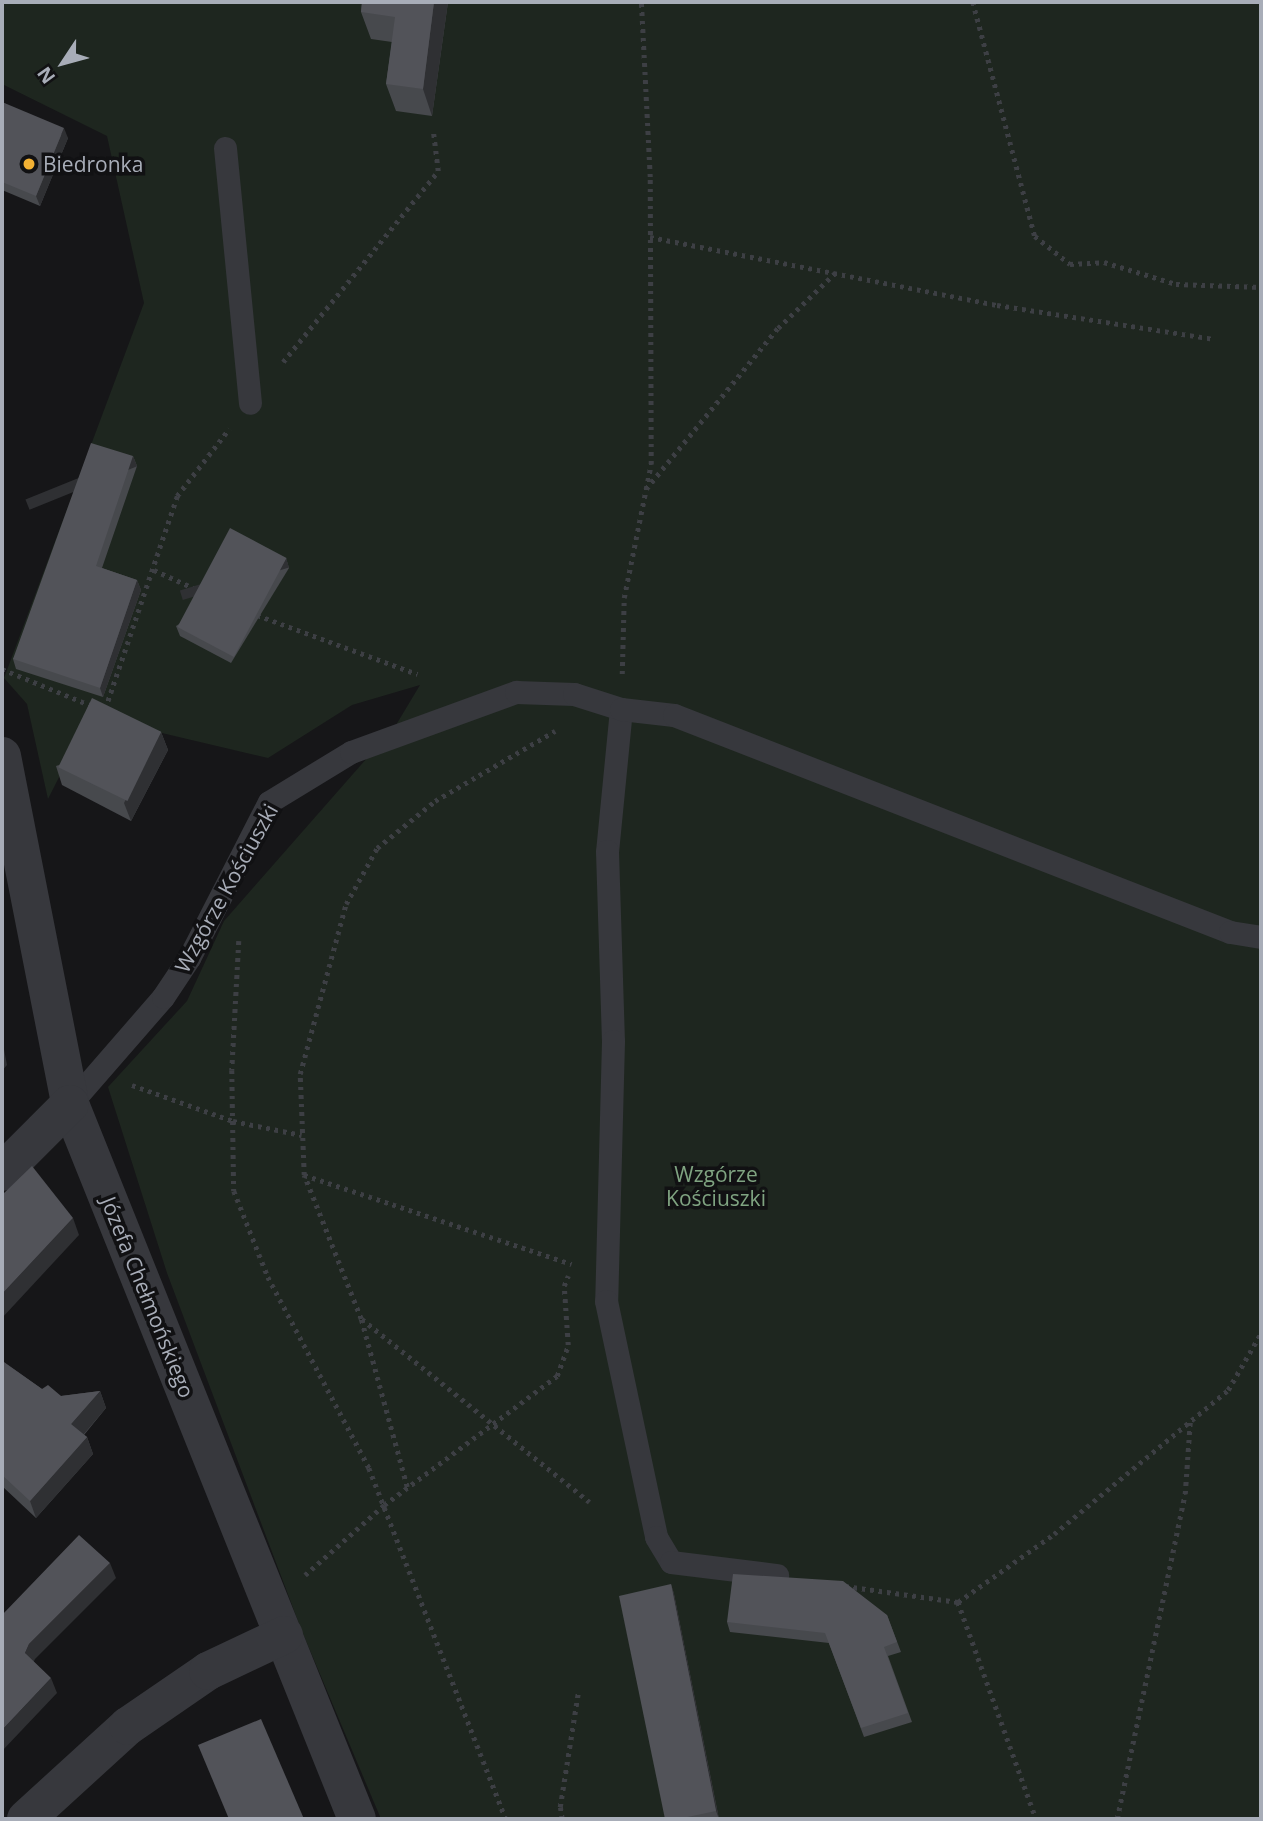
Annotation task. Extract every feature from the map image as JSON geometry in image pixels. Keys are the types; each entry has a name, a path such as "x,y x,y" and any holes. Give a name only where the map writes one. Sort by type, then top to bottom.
{"street":[{"name":"Józefa Chełmońskiego","path":"2,755 70,1104 357,1819"},
{"path":"2,1172 70,1104"},
{"path":"26,1819 128,1726 278,1619"}],"lane":[{"path":"225,148 250,403"},
{"name":"Wzgórze Kościuszki","path":"70,1104 96,1069 163,997 189,958 269,803 351,752 516,692 574,694 621,709 674,715 1230,932 1261,937"},
{"path":"621,709 607,851 613,1041 606,1301 656,1537 671,1562 777,1576"}],"path":[{"path":"621,709 624,598 650,464 650,237 641,2"},
{"path":"973,2 1035,236 1070,264 1104,262 1176,284 1261,286"},
{"path":"337,296 438,171 433,132"},
{"path":"650,237 837,271 997,305 1213,339"},
{"path":"645,489 778,328 837,271"},
{"path":"2,669 104,711 155,570 208,594"},
{"path":"253,613 417,674"},
{"path":"407,1487 361,1318 303,1175 300,1073 346,904 377,848 435,801 564,726 597,701"},
{"path":"240,932 233,1121 234,1191 268,1277 384,1505 506,1819"},
{"path":"96,1069 166,1099 233,1121 302,1135"},
{"path":"303,1175 607,1273"},
{"path":"278,1619 384,1505 557,1376 568,1345 564,1286 582,1245 608,1228"},
{"path":"361,1318 590,1503"},
{"path":"841,1585 958,1602 1054,1534 1228,1390 1261,1333"},
{"path":"1117,1819 1185,1494 1190,1422"},
{"path":"958,1602 1036,1819"},
{"path":"562,1819 560,1807 578,1693"}],"green space":[{"name":"Wzgórze Kościuszki","path":"2,2 1261,2 1261,1819 381,1819 301,1629 167,1273 108,1087 187,1001 224,921 396,725 420,685 352,705 268,758 90,716 48,799 27,704 4,678 144,303 107,136 2,84"}],"building":[{"path":"362,2 434,2 423,89 386,84 395,17 361,12"},
{"name":"Biedronka","path":"2,102 64,128 36,196 2,182"},
{"path":"91,443 133,456 96,566 137,580 100,688 13,659"},
{"path":"230,528 287,558 234,657 177,627"},
{"path":"92,698 161,732 127,801 58,767"},
{"path":"32,1166 73,1218 2,1294 2,1195"},
{"path":"2,1361 42,1389 48,1385 61,1396 100,1391 71,1424 87,1437 30,1501 2,1475"},
{"path":"79,1535 110,1563 29,1644 25,1653 51,1678 2,1730 2,1615"},
{"path":"733,1574 843,1581 887,1615 897,1642 884,1647 908,1713 861,1728 825,1633 727,1622"},
{"path":"671,1584 716,1811 678,1819 665,1819 619,1596"},
{"path":"261,1719 304,1819 229,1819 198,1745"}],"place":[{"name":"Biedronka","path":"29,164"}]}
